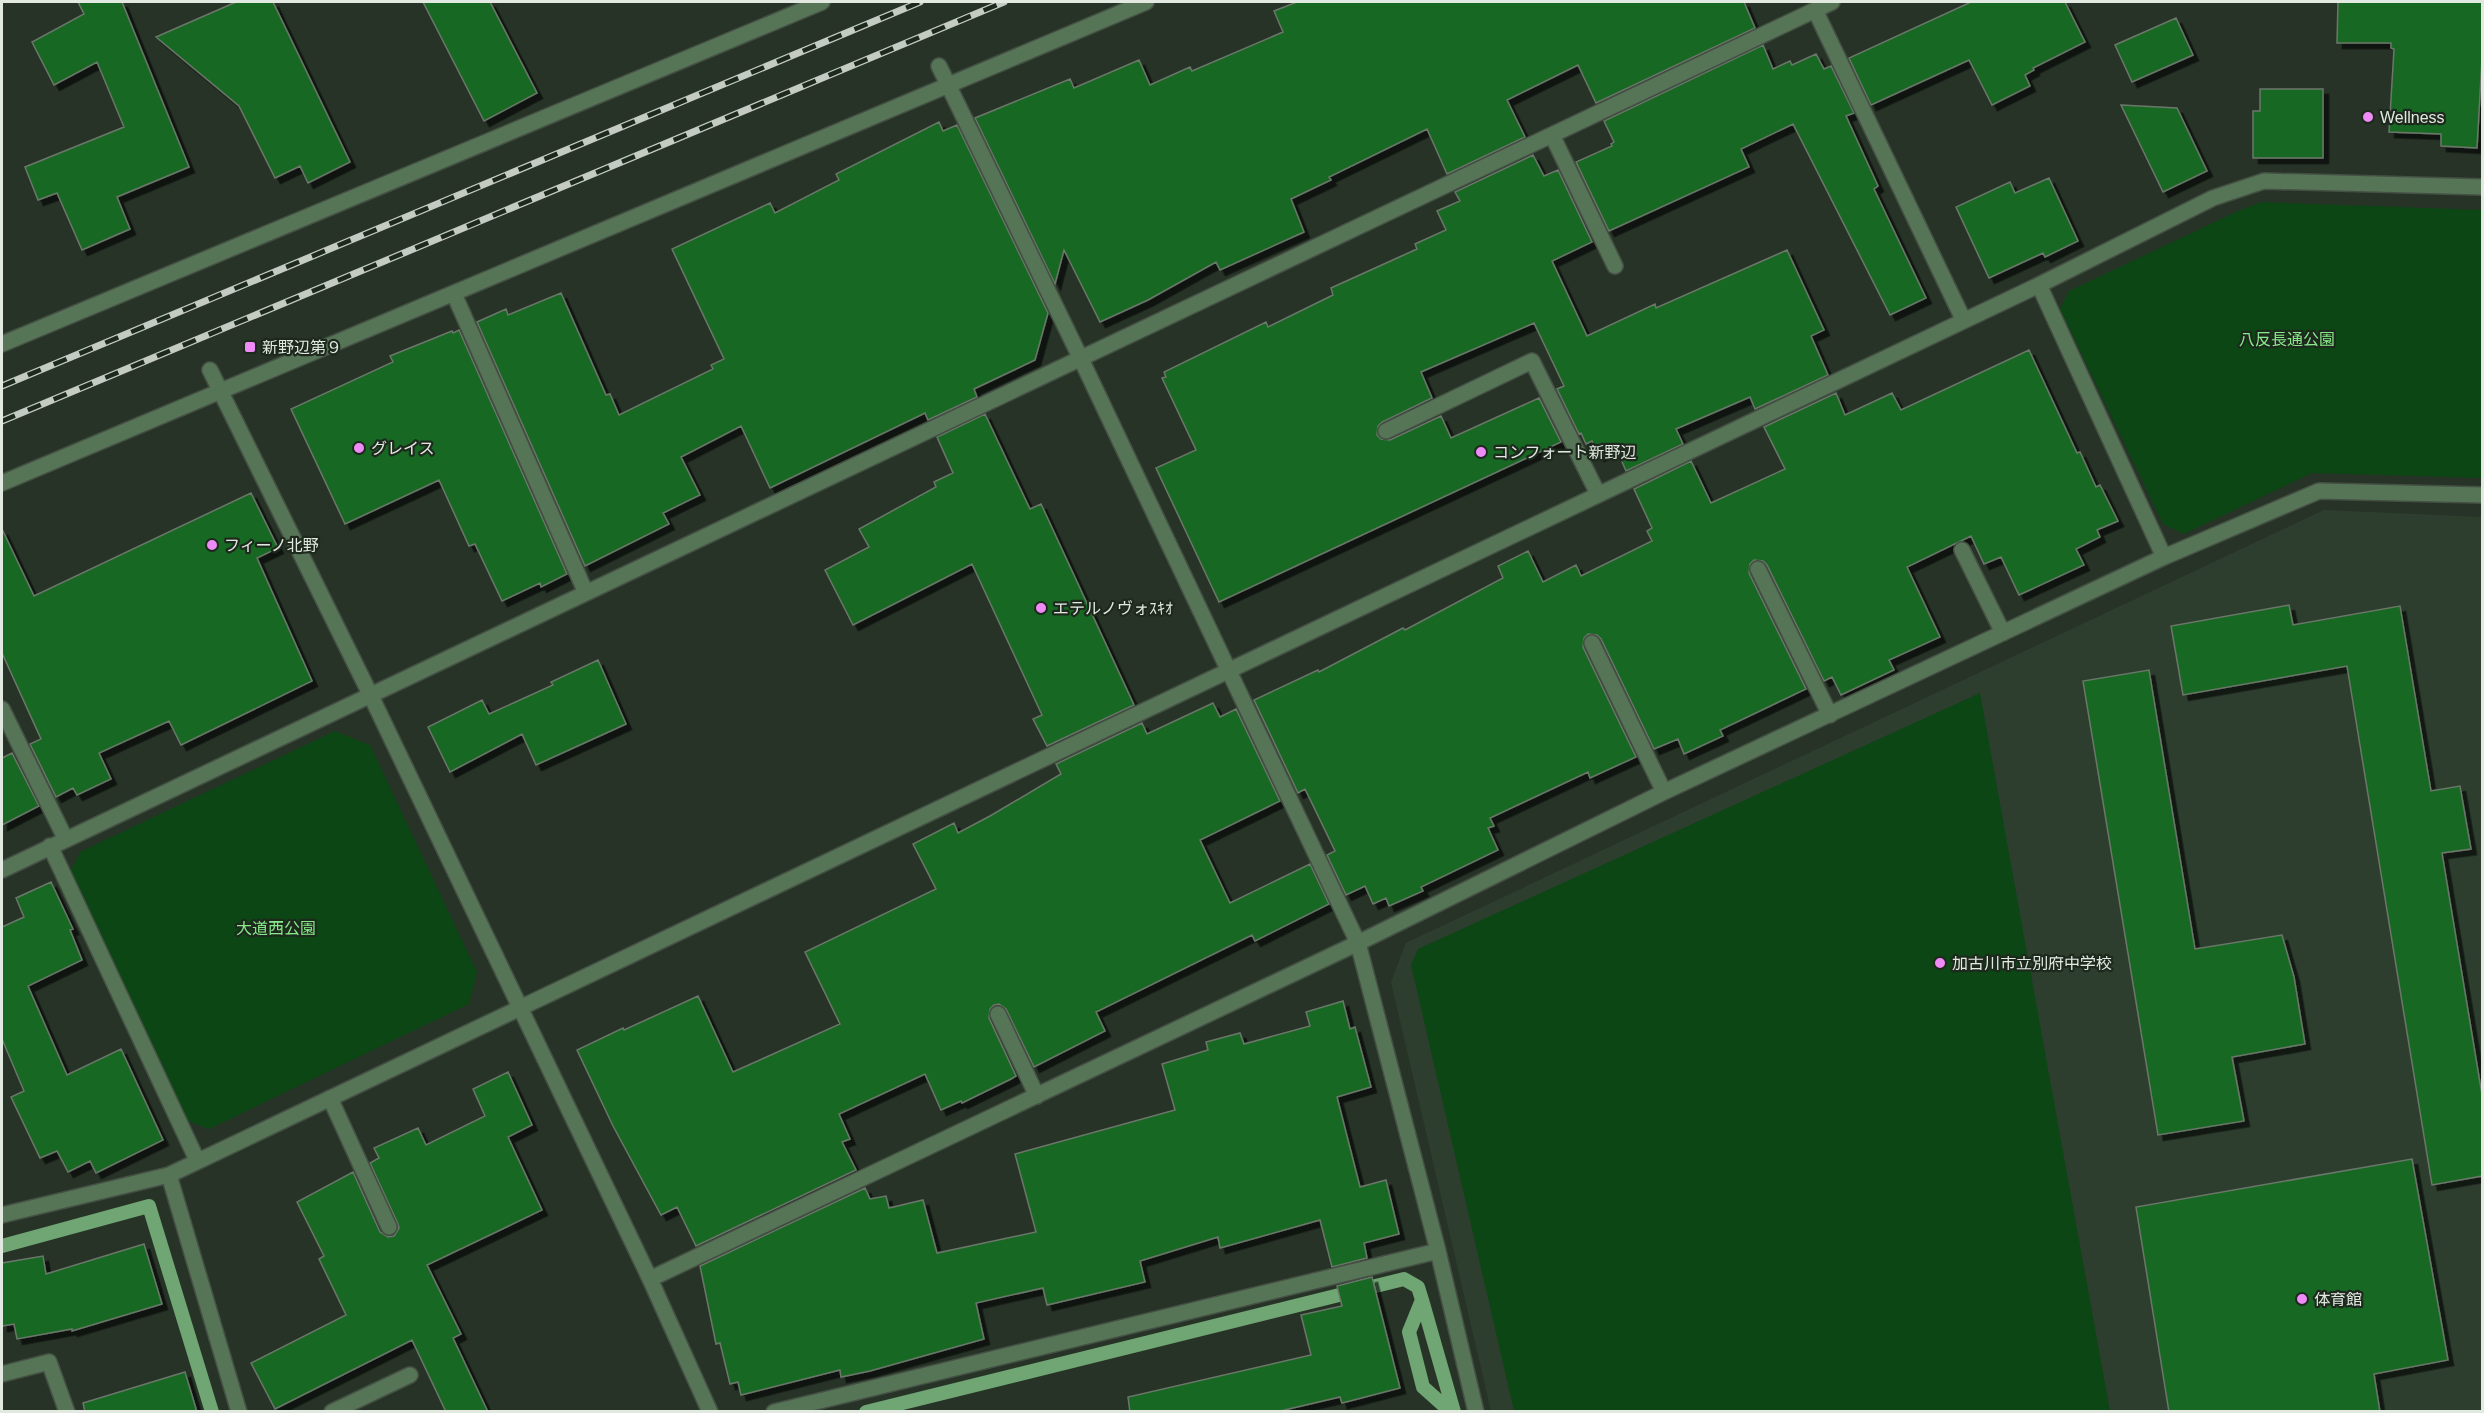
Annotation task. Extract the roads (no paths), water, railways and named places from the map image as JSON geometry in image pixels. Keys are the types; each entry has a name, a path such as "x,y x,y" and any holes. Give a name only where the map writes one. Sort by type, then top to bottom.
{"street":[{"path":"2,344 822,2"},
{"path":"2,483 1146,2"},
{"path":"2,870 65,838 371,696 1832,2"},
{"path":"1815,10 1963,319"},
{"path":"939,66 1081,359 1358,943 1438,1251 1476,1412"},
{"path":"1552,135 1615,266"},
{"path":"2,1215 169,1175 1963,319 2039,285 2212,198 2264,181 2482,188"},
{"path":"2039,285 2164,557"},
{"path":"454,294 586,594"},
{"path":"1386,431 1532,362 1598,494"},
{"path":"210,370 371,696 650,1279 710,1412"},
{"path":"650,1279 1358,943 1664,792 2164,557 2319,491 2482,495"},
{"path":"1962,550 2003,633"},
{"path":"1758,569 1830,715"},
{"path":"1592,643 1664,792"},
{"path":"2,709 65,838"},
{"path":"50,846 197,1160"},
{"path":"998,1014 1037,1096"},
{"path":"330,1098 389,1227"},
{"path":"169,1175 239,1412"},
{"path":"774,1412 1438,1251"},
{"path":"2,1374 49,1362 67,1412"},
{"path":"332,1412 410,1375"}],"waterway":[{"path":"2,1246 149,1206 212,1412"},
{"path":"866,1412 1404,1279 1418,1287 1422,1300 1409,1332 1423,1387 1451,1412"},
{"path":"1422,1300 1454,1412"}],"railway":[{"path":"2,386 920,2"},
{"path":"2,421 1004,2"}],"place":[{"name":"Wellness","path":"2368,117"},
{"name":"新野辺第９","path":"250,347"},
{"name":"グレイス","path":"359,448"},
{"name":"コンフォート新野辺","path":"1481,452"},
{"name":"フィーノ北野","path":"212,545"},
{"name":"エテルノヴォｽｷｵ","path":"1041,608"},
{"name":"加古川市立別府中学校","path":"1940,963"},
{"name":"体育館","path":"2302,1299"}],"park label":[{"name":"八反長通公園","path":"2287,339"},
{"name":"大道西公園","path":"276,928"}]}
